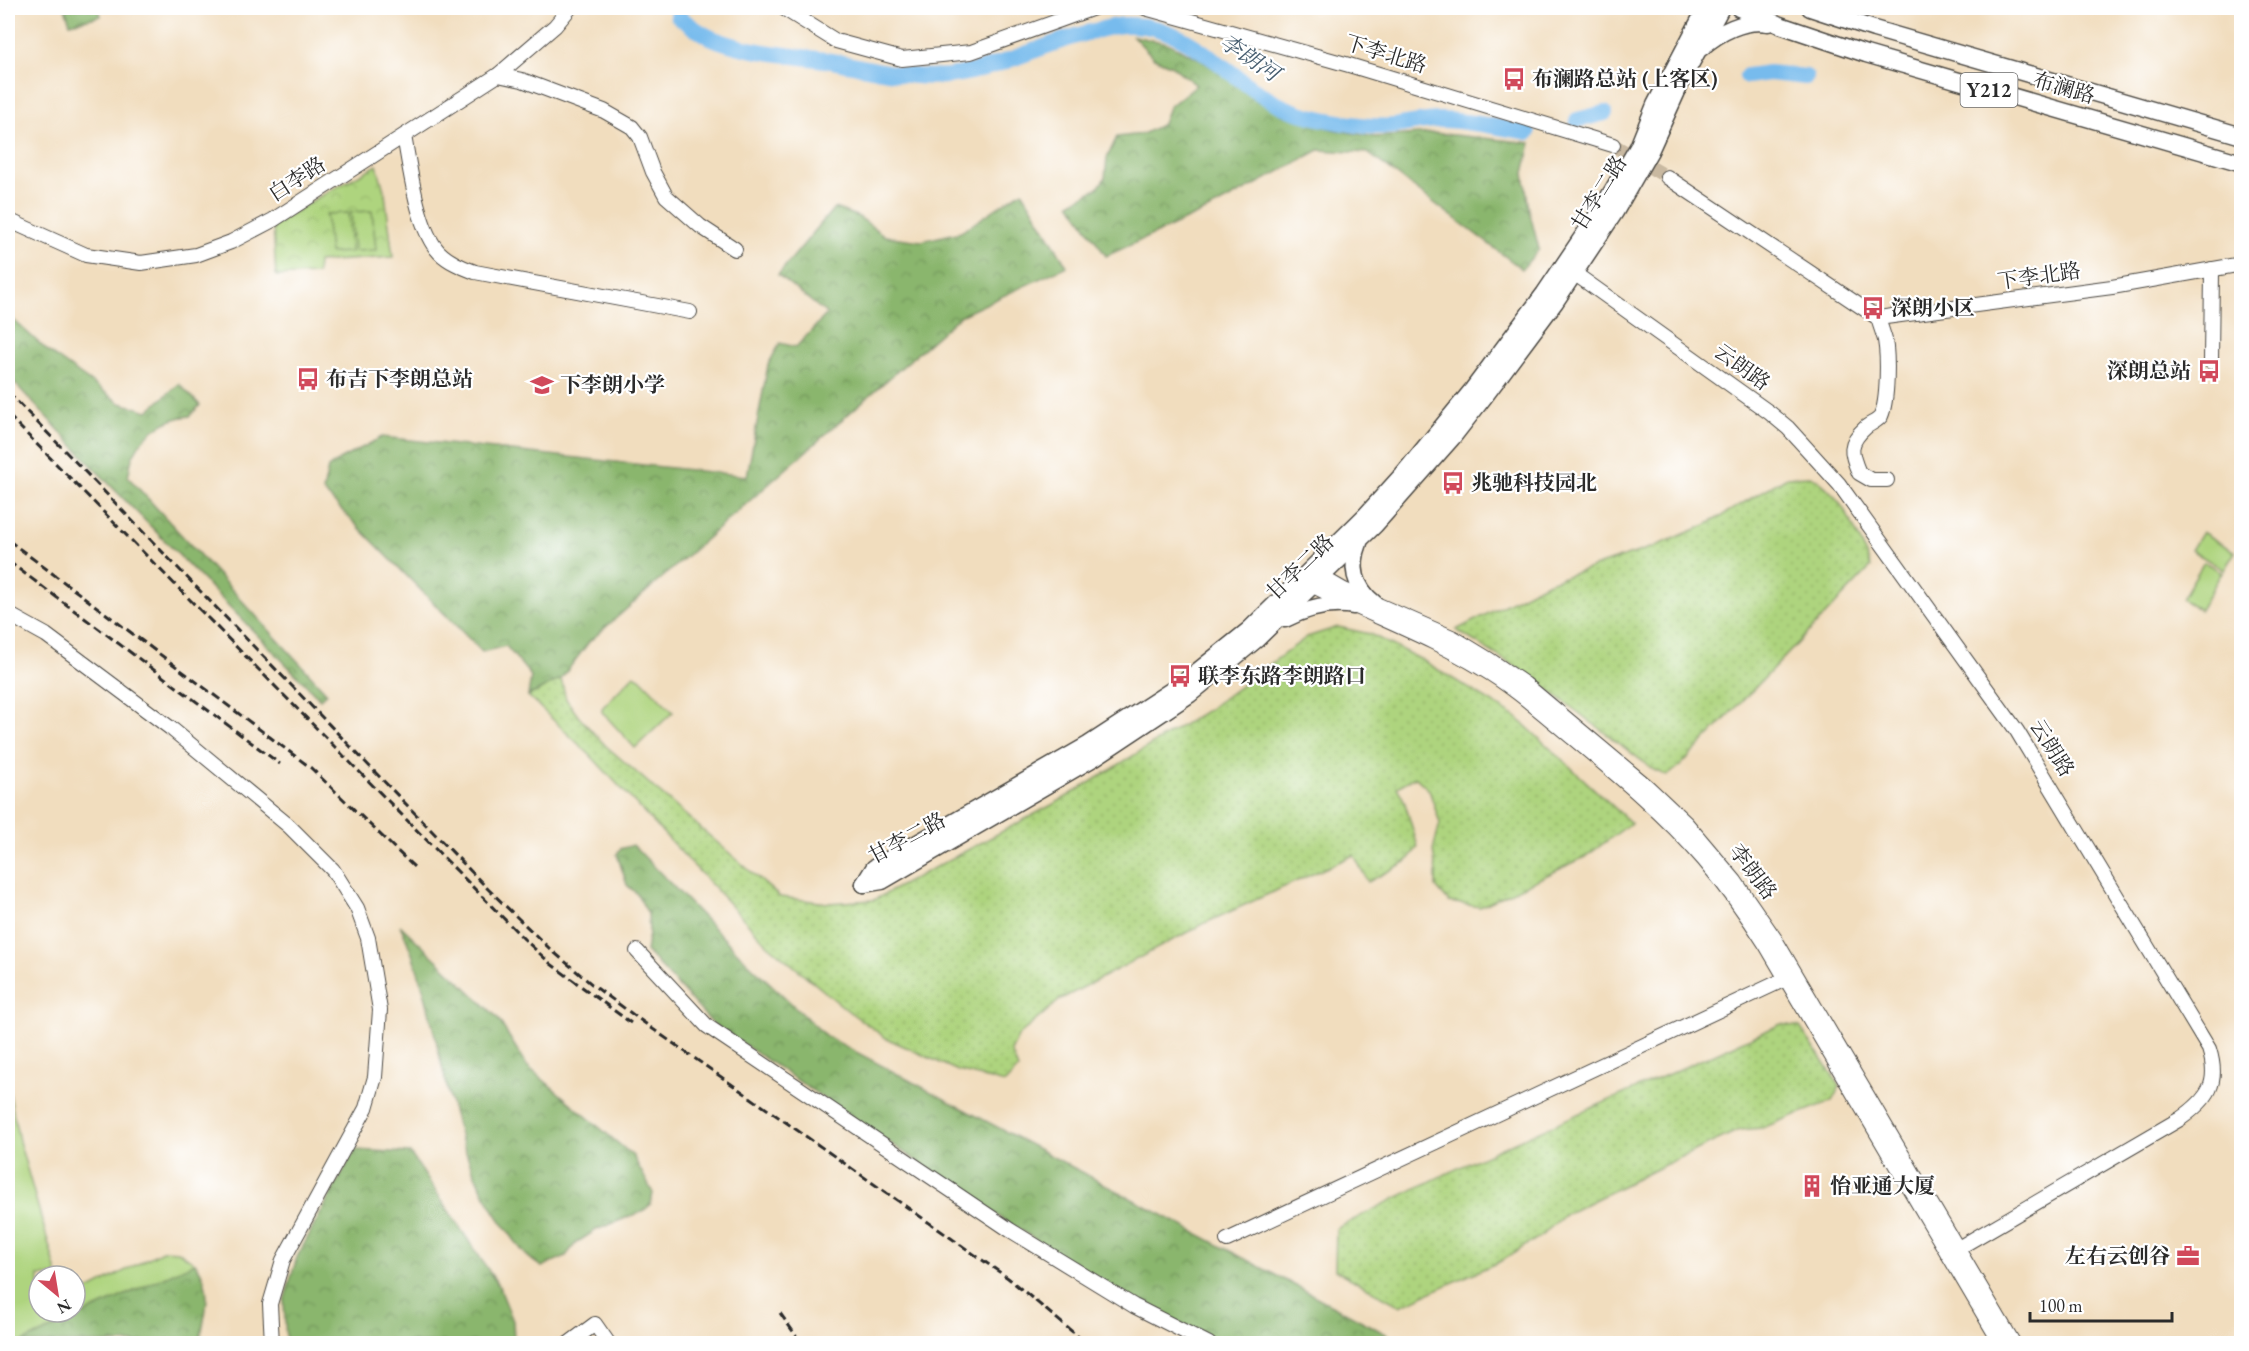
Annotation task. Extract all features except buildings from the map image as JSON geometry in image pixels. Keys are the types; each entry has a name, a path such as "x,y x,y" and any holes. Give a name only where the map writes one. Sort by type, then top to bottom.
{"main road":[{"path":"1689,8 1692,46 1708,41 1736,26 1764,22 1780,25"},
{"name":"甘李二路","path":"1568,269 1523,346 1452,438 1359,540 1312,578 1248,630 1183,683 1088,745 874,868 864,884 882,881 1114,745 1191,694 1269,628 1312,578 1403,474 1441,429 1634,182 1706,8"},
{"name":"甘李二路","path":"1692,46 1721,8"},
{"name":"布澜路","path":"1739,8 1780,25 1866,54 2241,163"},
{"name":"布澜路","path":"1810,8 1874,29 2241,136"},
{"path":"1359,540 1353,566 1365,596 1374,603"},
{"path":"1269,628 1317,607 1341,604 1354,606"}],"street":[{"name":"白李路","path":"8,220 86,255 141,263 196,255 231,242 273,220 498,75 555,26 570,8"},
{"path":"783,8 836,42 902,59 971,52 1094,8"},
{"name":"下李北路","path":"1145,8 1349,65 1613,146"},
{"path":"498,75 522,80 604,111 632,127 640,137 657,181 666,196 700,226 735,249"},
{"path":"404,136 421,218 428,236 438,251 455,264 475,272 690,312"},
{"path":"1667,177 1878,318 1885,341 1884,405 1880,418 1866,427 1855,439 1851,450 1858,473 1871,480 1887,480"},
{"name":"下李北路","path":"1878,318 2112,287 2241,264"},
{"name":"云朗路","path":"1568,269 1770,413 1788,428 1839,484 2017,731 2208,1049 2214,1064 2213,1081 2207,1095 2180,1119 1953,1251"},
{"path":"2211,362 2212,269"},
{"name":"李朗路","path":"1312,578 1454,638 1525,684 1648,787 1686,823 1735,881 1775,939 1791,977"},
{"name":"李朗路","path":"1312,578 1354,606 1448,649 1483,669 1517,693 1641,796 1703,859 1791,977 1953,1251 2014,1344"},
{"path":"8,614 46,635 173,730 289,826 333,870 357,908 368,938 380,1010 375,1077 366,1108 282,1260 270,1304 272,1344"},
{"path":"637,951 707,1026 1010,1230 1134,1306 1209,1344"},
{"path":"1227,1240 1791,977"},
{"name":"李朗路","path":"1953,1251 2001,1344"},
{"path":"568,1344 595,1324 609,1344"}],"green space":[{"path":"65,8 99,8 101,16 70,23"},
{"path":"1133,36 1167,43 1198,58 1283,115 1336,130 1375,137 1434,133 1531,143 1524,173 1529,210 1539,249 1522,269 1368,153 1319,150 1214,207 1106,256 1070,203 1098,188 1105,178 1107,158 1117,137 1143,134 1163,124 1169,107 1196,85 1172,66 1154,58"},
{"path":"377,165 385,194 393,257 318,262 317,274 276,276 273,226 317,198"},
{"path":"1022,191 1067,266 960,316 589,642 561,679 528,696 531,676 506,646 482,652 323,491 328,468 382,437 747,476 768,365 780,343 796,347 827,314 778,275 834,208 859,217 885,236 921,241 961,232"},
{"path":"372,211 376,250 354,251 351,212"},
{"path":"348,213 351,252 330,253 326,214"},
{"path":"8,315 49,352 120,403 148,411 179,384 200,405 190,416 165,423 144,439 134,454 128,477 327,693 320,699 112,487 8,376"},
{"path":"1811,476 1832,493 1848,516 1871,567 1680,766 1667,776 1654,770 1529,675 1456,630 1549,582 1653,547 1706,525 1787,477"},
{"path":"2202,532 2235,552 2224,570 2191,550"},
{"path":"2204,562 2222,572 2200,610 2182,599"},
{"path":"1338,627 1370,634 1422,660 1516,717 1631,823 1585,857 1480,907 1449,902 1436,887 1433,850 1440,823 1429,790 1415,777 1397,787 1404,800 1418,847 1406,862 1368,882 1354,855 1205,923 1061,999 1019,1035 1011,1051 1018,1069 1005,1083 958,1071 886,1038 847,1010 767,944 590,755 528,696 561,679 566,699 578,716 606,746 780,897 828,903 874,900 1063,799 1209,709 1307,637"},
{"path":"634,675 640,678 673,712 635,748 602,712 602,708"},
{"path":"633,845 743,958 826,1036 1403,1343 1216,1343 1125,1295 1012,1225 712,1023 646,951 649,933 648,914 637,894 627,885 617,854 620,849"},
{"path":"400,925 497,1017 527,1066 633,1156 653,1193 651,1204 643,1211 596,1230 576,1243 566,1256 542,1267 523,1251 485,1196 468,1158 455,1120 427,1002"},
{"path":"1781,1024 1800,1027 1840,1086 1832,1101 1762,1128 1739,1130 1658,1168 1566,1214 1541,1236 1503,1260 1400,1306 1335,1270 1336,1229 1501,1148"},
{"path":"8,1086 19,1141 55,1264 27,1264 27,1324 62,1324 20,1343 8,1343"},
{"path":"355,1150 410,1153 499,1286 513,1321 514,1339 511,1343 286,1343 284,1301 297,1257"},
{"path":"164,1250 178,1251 195,1263 87,1312 87,1291"},
{"path":"195,1263 205,1282 207,1302 199,1343 20,1343 62,1324 87,1324 87,1312"}],"waterway":[{"name":"李朗河","path":"678,16 709,36 747,49 928,77 978,70 1060,41 1112,26 1154,28 1175,35 1195,46 1270,100 1301,113 1327,120 1370,126 1383,127 1443,120 1528,132"},
{"name":"李朗河","path":"1747,76 1769,73 1806,77"},
{"name":"李朗河","path":"1577,120 1605,113"}],"tunnel":[{"path":"1613,145 1667,177"}],"railway":[{"path":"8,392 488,889 550,949 594,986 650,1027 1008,1278 1087,1344"},
{"path":"8,415 524,939 551,964 631,1023"},
{"path":"8,540 311,768 414,867"},
{"path":"8,561 280,764"},
{"path":"780,1313 802,1344"}],"place":[{"name":"布澜路总站 (上客区)","path":"1514,79"},
{"name":"深朗小区","path":"1873,308"},
{"name":"深朗总站","path":"2209,371"},
{"name":"布吉下李朗总站","path":"308,379"},
{"name":"下李朗小学","path":"542,385"},
{"name":"兆驰科技园北","path":"1453,483"},
{"name":"联李东路李朗路口","path":"1180,676"},
{"name":"怡亚通大厦","path":"1812,1186"},
{"name":"左右云创谷","path":"2188,1256"}]}
